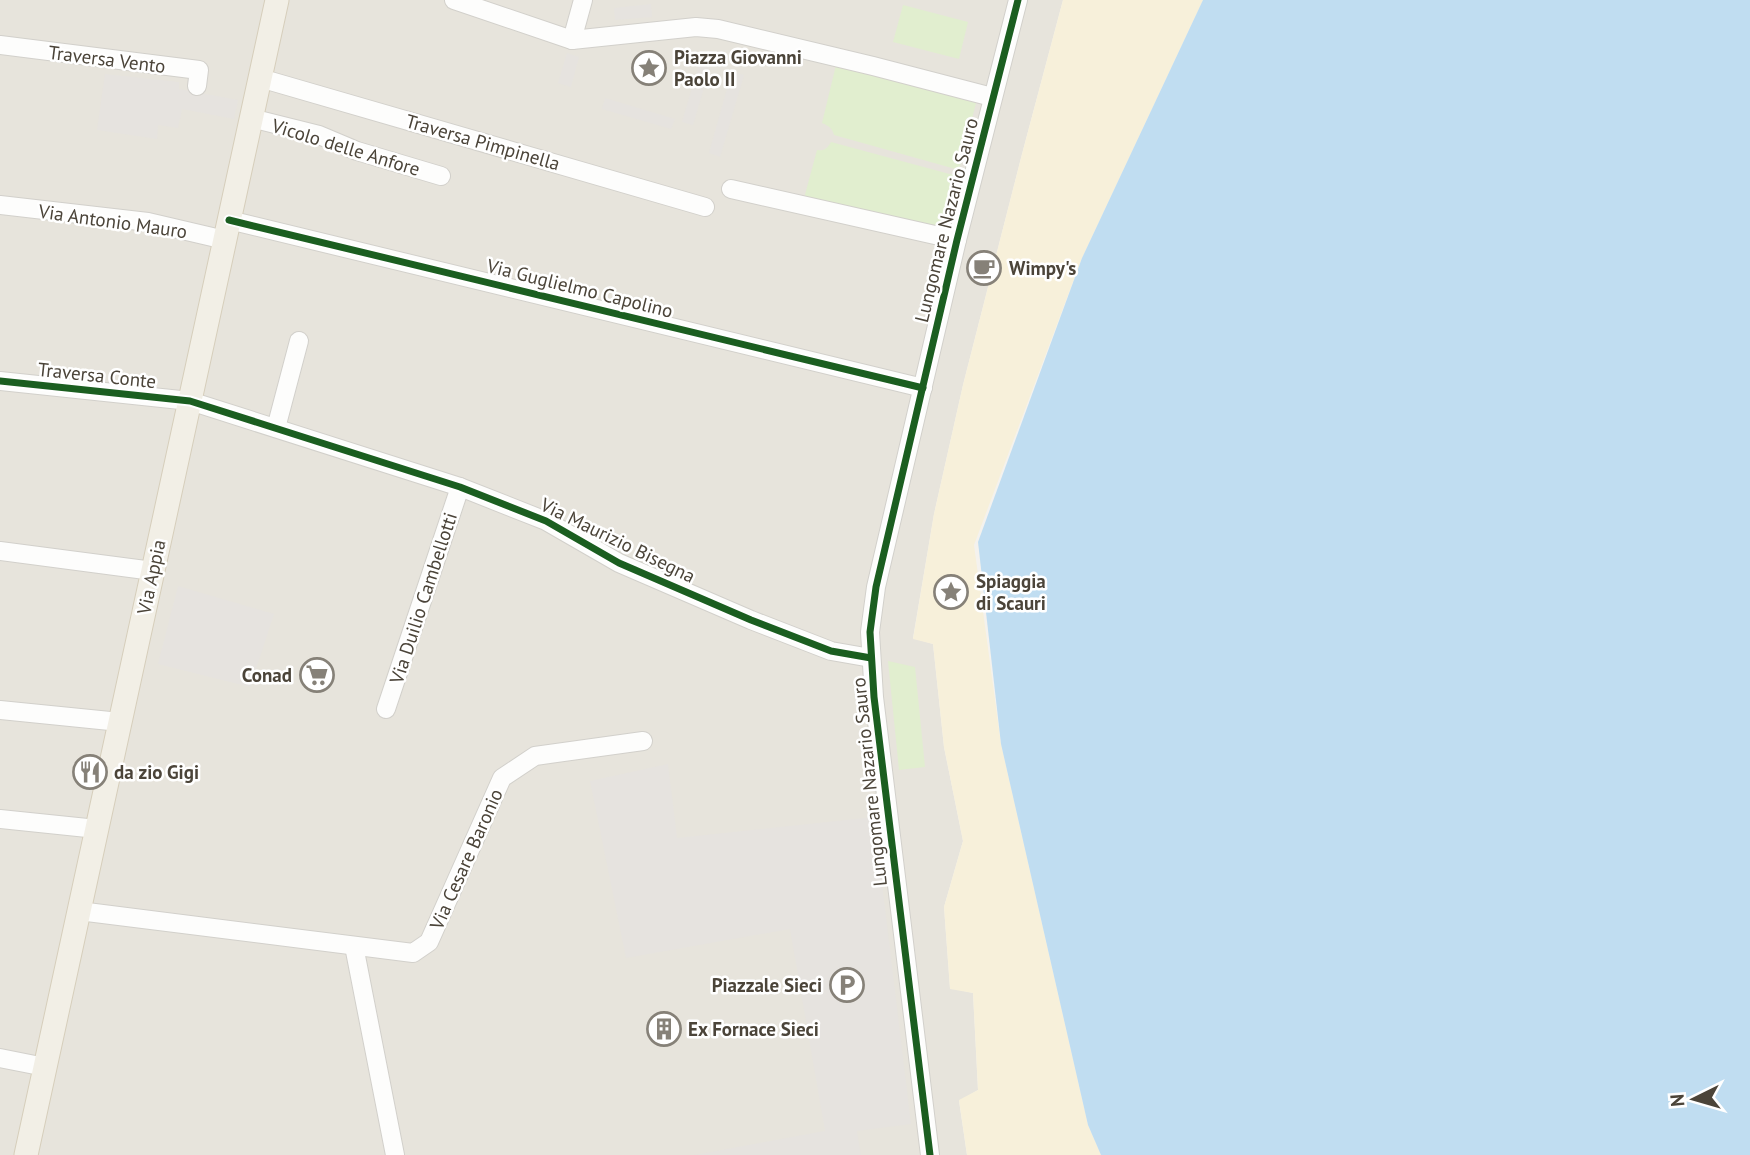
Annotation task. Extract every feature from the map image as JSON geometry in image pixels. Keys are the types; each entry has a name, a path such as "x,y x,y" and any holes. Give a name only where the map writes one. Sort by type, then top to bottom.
{"main road":[{"name":"Via Appia","path":"26,1155 277,0"}],"street":[{"path":"454,0 572,40 696,27 718,29 992,97"},
{"path":"572,40 583,0"},
{"name":"Lungomare Nazario Sauro","path":"930,1155 885,796 870,632 876,587 957,240 1017,0"},
{"name":"Traversa Vento","path":"0,45 199,70 197,86"},
{"name":"Traversa Pimpinella","path":"260,78 705,206"},
{"name":"Vicolo delle Anfore","path":"251,118 319,135 357,151 441,176"},
{"path":"731,190 957,240"},
{"name":"Via Antonio Mauro","path":"0,205 227,230"},
{"name":"Via Guglielmo Capolino","path":"227,230 923,388"},
{"path":"276,428 299,341"},
{"name":"Traversa Conte","path":"0,380 190,401"},
{"name":"Via Maurizio Bisegna","path":"190,401 460,486 546,521 620,563 751,620 831,651 871,658"},
{"name":"Via Duilio Cambellotti","path":"386,709 460,486"},
{"path":"0,551 153,571"},
{"path":"0,710 120,722"},
{"name":"Via Cesare Baronio","path":"79,911 414,953 429,942 502,778 535,756 643,741"},
{"path":"0,819 97,829"},
{"path":"354,946 395,1155"},
{"path":"0,1058 45,1067"}],"shaded area":[{"path":"0,0 1063,0 963,385 934,514 913,638 933,644 944,747 963,841 944,907 950,988 973,993 978,1090 959,1101 967,1155 0,1155"},
{"path":"651,4 652,17 615,20 614,8"},
{"path":"567,53 579,57 571,87 558,83"},
{"path":"699,64 710,67 693,125 682,122"},
{"path":"732,71 744,75 720,157 709,153"},
{"path":"105,74 179,82 179,89 238,100 234,119 182,109 178,128 158,125 157,139 97,130"},
{"path":"605,98 675,119 671,129 602,109"},
{"path":"178,586 274,614 250,687 158,664"},
{"name":"Piazzale Sieci","path":"668,764 677,838 874,817 911,1124 857,1131 861,1155 694,1155 825,1131 790,929 626,958 590,781"}],"green space":[{"path":"903,5 968,22 959,59 893,42"},
{"path":"836,65 976,103 959,170 834,135 830,128 822,123"},
{"path":"831,142 957,176 943,234 803,202 817,150 825,149"},
{"path":"888,661 915,667 925,767 899,770"}],"sand":[{"name":"Spiaggia di Scauri","path":"1063,0 1203,0 1082,258 974,545 1001,744 1088,1125 1101,1155 967,1155 959,1100 978,1090 973,993 950,989 944,907 963,841 944,747 933,644 913,639 934,514 963,385"}],"water":[{"path":"1203,0 1750,0 1750,1155 1101,1155 1088,1125 1001,744 978,542 1082,258"}],"cycle path":[{"path":"930,1155 874,697 870,632 876,587 957,240 1018,0"},
{"path":"229,220 923,388"},
{"path":"0,381 190,401 460,487 546,521 619,563 751,620 831,651 871,658"}],"place":[{"name":"Piazza Giovanni Paolo II","path":"649,68"},
{"name":"Wimpy's","path":"984,268"},
{"name":"Spiaggia di Scauri","path":"951,592"},
{"name":"Conad","path":"317,675"},
{"name":"da zio Gigi","path":"90,772"},
{"name":"Piazzale Sieci","path":"847,985"},
{"name":"Ex Fornace Sieci","path":"664,1029"}]}
